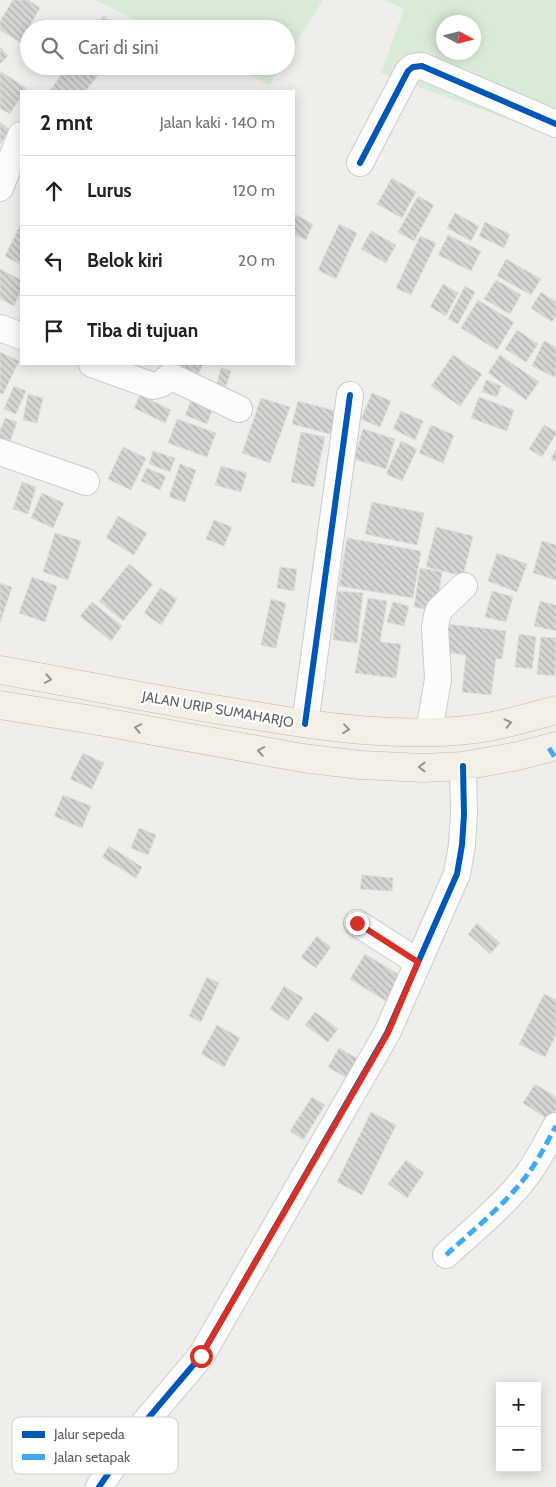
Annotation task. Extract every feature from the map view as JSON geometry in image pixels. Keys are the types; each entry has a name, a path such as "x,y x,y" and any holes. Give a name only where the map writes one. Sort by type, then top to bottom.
{"highway":[{"name":"JALAN URIP SUMAHARJO","path":"0,670 216,710 363,731 429,732 476,729 508,723 556,710"},
{"path":"0,705 302,758 360,765 424,768 463,766 554,751"}],"street":[{"path":"360,163 408,71 413,67 422,66 556,124"},
{"path":"0,188 20,138"},
{"path":"0,328 20,336"},
{"path":"95,365 153,386 161,384 169,377 172,377 239,409"},
{"path":"306,724 350,395"},
{"path":"0,452 86,482"},
{"path":"429,732 438,679 435,628 437,616 439,610 464,586"},
{"path":"148,1417 201,1356 388,1033 457,874 462,845 464,815 463,766"},
{"path":"357,923 418,962"},
{"path":"446,1255 524,1180 556,1126"},
{"path":"99,1487 108,1474"}],"green space":[{"path":"95,0 323,0 295,44 295,20 136,20"},
{"path":"385,0 556,0 556,137 381,73 404,9"},
{"path":"249,75 276,75 270,85"}],"building":[{"path":"13,0 28,0 40,8 33,20 20,20 20,42 0,30 0,21"},
{"path":"103,16 109,20 101,20"},
{"path":"0,47 8,56 0,64"},
{"path":"0,71 26,88 20,90 20,98 10,114 0,108"},
{"path":"61,75 98,75 87,90 51,90"},
{"path":"0,122 10,130 0,144"},
{"path":"392,178 416,192 402,218 377,204"},
{"path":"418,196 434,205 414,241 398,232"},
{"path":"455,213 479,226 471,241 447,228"},
{"path":"295,215 313,224 306,240 295,234"},
{"path":"485,222 510,234 504,248 479,236"},
{"path":"339,224 357,233 336,279 318,270"},
{"path":"20,226 20,264 5,256"},
{"path":"371,231 396,245 386,263 361,249"},
{"path":"448,235 481,251 471,271 438,255"},
{"path":"420,236 436,243 411,295 396,288"},
{"path":"506,259 541,279 531,295 497,276"},
{"path":"0,269 20,279 20,293 14,306 0,299"},
{"path":"496,280 521,295 510,314 484,299"},
{"path":"443,284 458,293 446,316 430,307"},
{"path":"465,286 475,292 458,324 448,319"},
{"path":"541,292 556,302 556,316 552,322 531,308"},
{"path":"478,300 514,322 497,350 461,328"},
{"path":"517,330 538,344 526,362 505,349"},
{"path":"544,341 556,347 556,374 554,377 532,366"},
{"path":"0,352 19,361 3,394 0,393"},
{"path":"453,355 482,374 460,406 431,386"},
{"path":"500,355 539,382 526,400 488,373"},
{"path":"174,365 203,365 195,381 171,370"},
{"path":"221,368 231,371 225,390 216,388"},
{"path":"486,380 501,386 497,397 482,392"},
{"path":"14,386 26,391 16,414 4,409"},
{"path":"372,393 391,401 380,427 361,419"},
{"path":"28,394 43,398 37,423 23,420"},
{"path":"140,395 171,410 165,423 134,408"},
{"path":"479,397 514,410 507,431 471,418"},
{"path":"261,398 290,407 270,463 242,453"},
{"path":"191,401 212,411 207,424 185,415"},
{"path":"298,401 340,412 334,435 292,424"},
{"path":"401,411 423,421 415,440 393,429"},
{"path":"5,418 17,422 9,444 0,441 0,431"},
{"path":"177,419 216,433 207,457 168,443"},
{"path":"431,425 454,435 443,463 419,453"},
{"path":"544,425 556,432 556,434 542,457 529,449"},
{"path":"363,429 395,439 386,469 354,459"},
{"path":"301,432 325,437 314,487 291,482"},
{"path":"401,441 417,449 402,481 386,474"},
{"path":"123,447 146,458 131,490 108,479"},
{"path":"556,449 556,462 551,459"},
{"path":"153,451 175,458 170,472 149,464"},
{"path":"180,464 196,470 185,502 169,497"},
{"path":"221,466 247,473 241,492 215,485"},
{"path":"147,468 166,476 160,490 141,481"},
{"path":"22,482 36,487 28,514 13,509"},
{"path":"42,493 64,503 53,528 31,518"},
{"path":"372,502 424,513 417,545 365,534"},
{"path":"118,516 147,533 134,555 106,538"},
{"path":"214,520 232,527 224,546 206,539"},
{"path":"436,527 473,536 463,576 426,567"},
{"path":"55,533 81,541 68,580 43,572"},
{"path":"347,538 421,551 413,598 339,586"},
{"path":"542,541 556,545 556,580 533,573"},
{"path":"497,553 527,564 517,592 488,581"},
{"path":"129,564 153,584 123,621 99,601"},
{"path":"280,567 297,569 294,591 277,588"},
{"path":"420,568 442,572 436,611 414,607"},
{"path":"32,577 57,586 45,622 19,613"},
{"path":"0,583 12,587 0,623"},
{"path":"160,588 177,599 161,625 144,613"},
{"path":"338,591 363,593 357,643 333,640"},
{"path":"492,591 513,597 506,622 485,617"},
{"path":"368,598 387,601 380,642 401,644 396,678 355,673"},
{"path":"271,599 286,603 276,648 261,645"},
{"path":"540,601 556,605 556,631 534,626"},
{"path":"92,602 122,626 111,641 80,616"},
{"path":"393,602 409,606 404,626 387,622"},
{"path":"447,624 506,631 502,659 496,658 491,695 462,692 466,655 444,652"},
{"path":"519,634 536,637 532,669 515,667"},
{"path":"541,637 556,638 555,676 537,674"},
{"path":"83,753 104,763 92,789 70,779"},
{"path":"63,795 91,806 82,828 54,816"},
{"path":"139,828 156,835 148,855 131,848"},
{"path":"109,846 142,867 136,878 102,857"},
{"path":"362,875 393,878 392,891 360,889"},
{"path":"477,923 500,943 490,954 468,934"},
{"path":"317,936 331,947 316,968 301,957"},
{"path":"365,954 401,976 386,1001 350,979"},
{"path":"207,977 219,983 201,1022 189,1016"},
{"path":"284,986 303,998 288,1021 270,1009"},
{"path":"544,994 556,1000 556,1035 545,1057 519,1044"},
{"path":"315,1012 338,1029 328,1042 305,1025"},
{"path":"217,1025 240,1038 224,1067 201,1054"},
{"path":"339,1048 358,1059 347,1078 328,1067"},
{"path":"535,1084 556,1097 556,1109 549,1120 523,1103"},
{"path":"312,1097 325,1105 303,1140 290,1131"},
{"path":"371,1112 396,1125 362,1195 337,1182"},
{"path":"406,1160 424,1173 407,1198 388,1184"}],"marked path":[{"path":"549,748 556,759"},
{"path":"357,923 418,962"},
{"path":"446,1255 516,1189 533,1166 556,1126"}],"cycle path":[{"path":"360,163 408,71 413,67 422,66 556,124"},
{"path":"305,724 350,395"},
{"path":"149,1417 201,1356 387,1033 457,874 462,845 464,815 463,766"},
{"path":"99,1487 108,1474"}],"route":[{"path":"201,1356 388,1033 418,962 357,923"}]}
